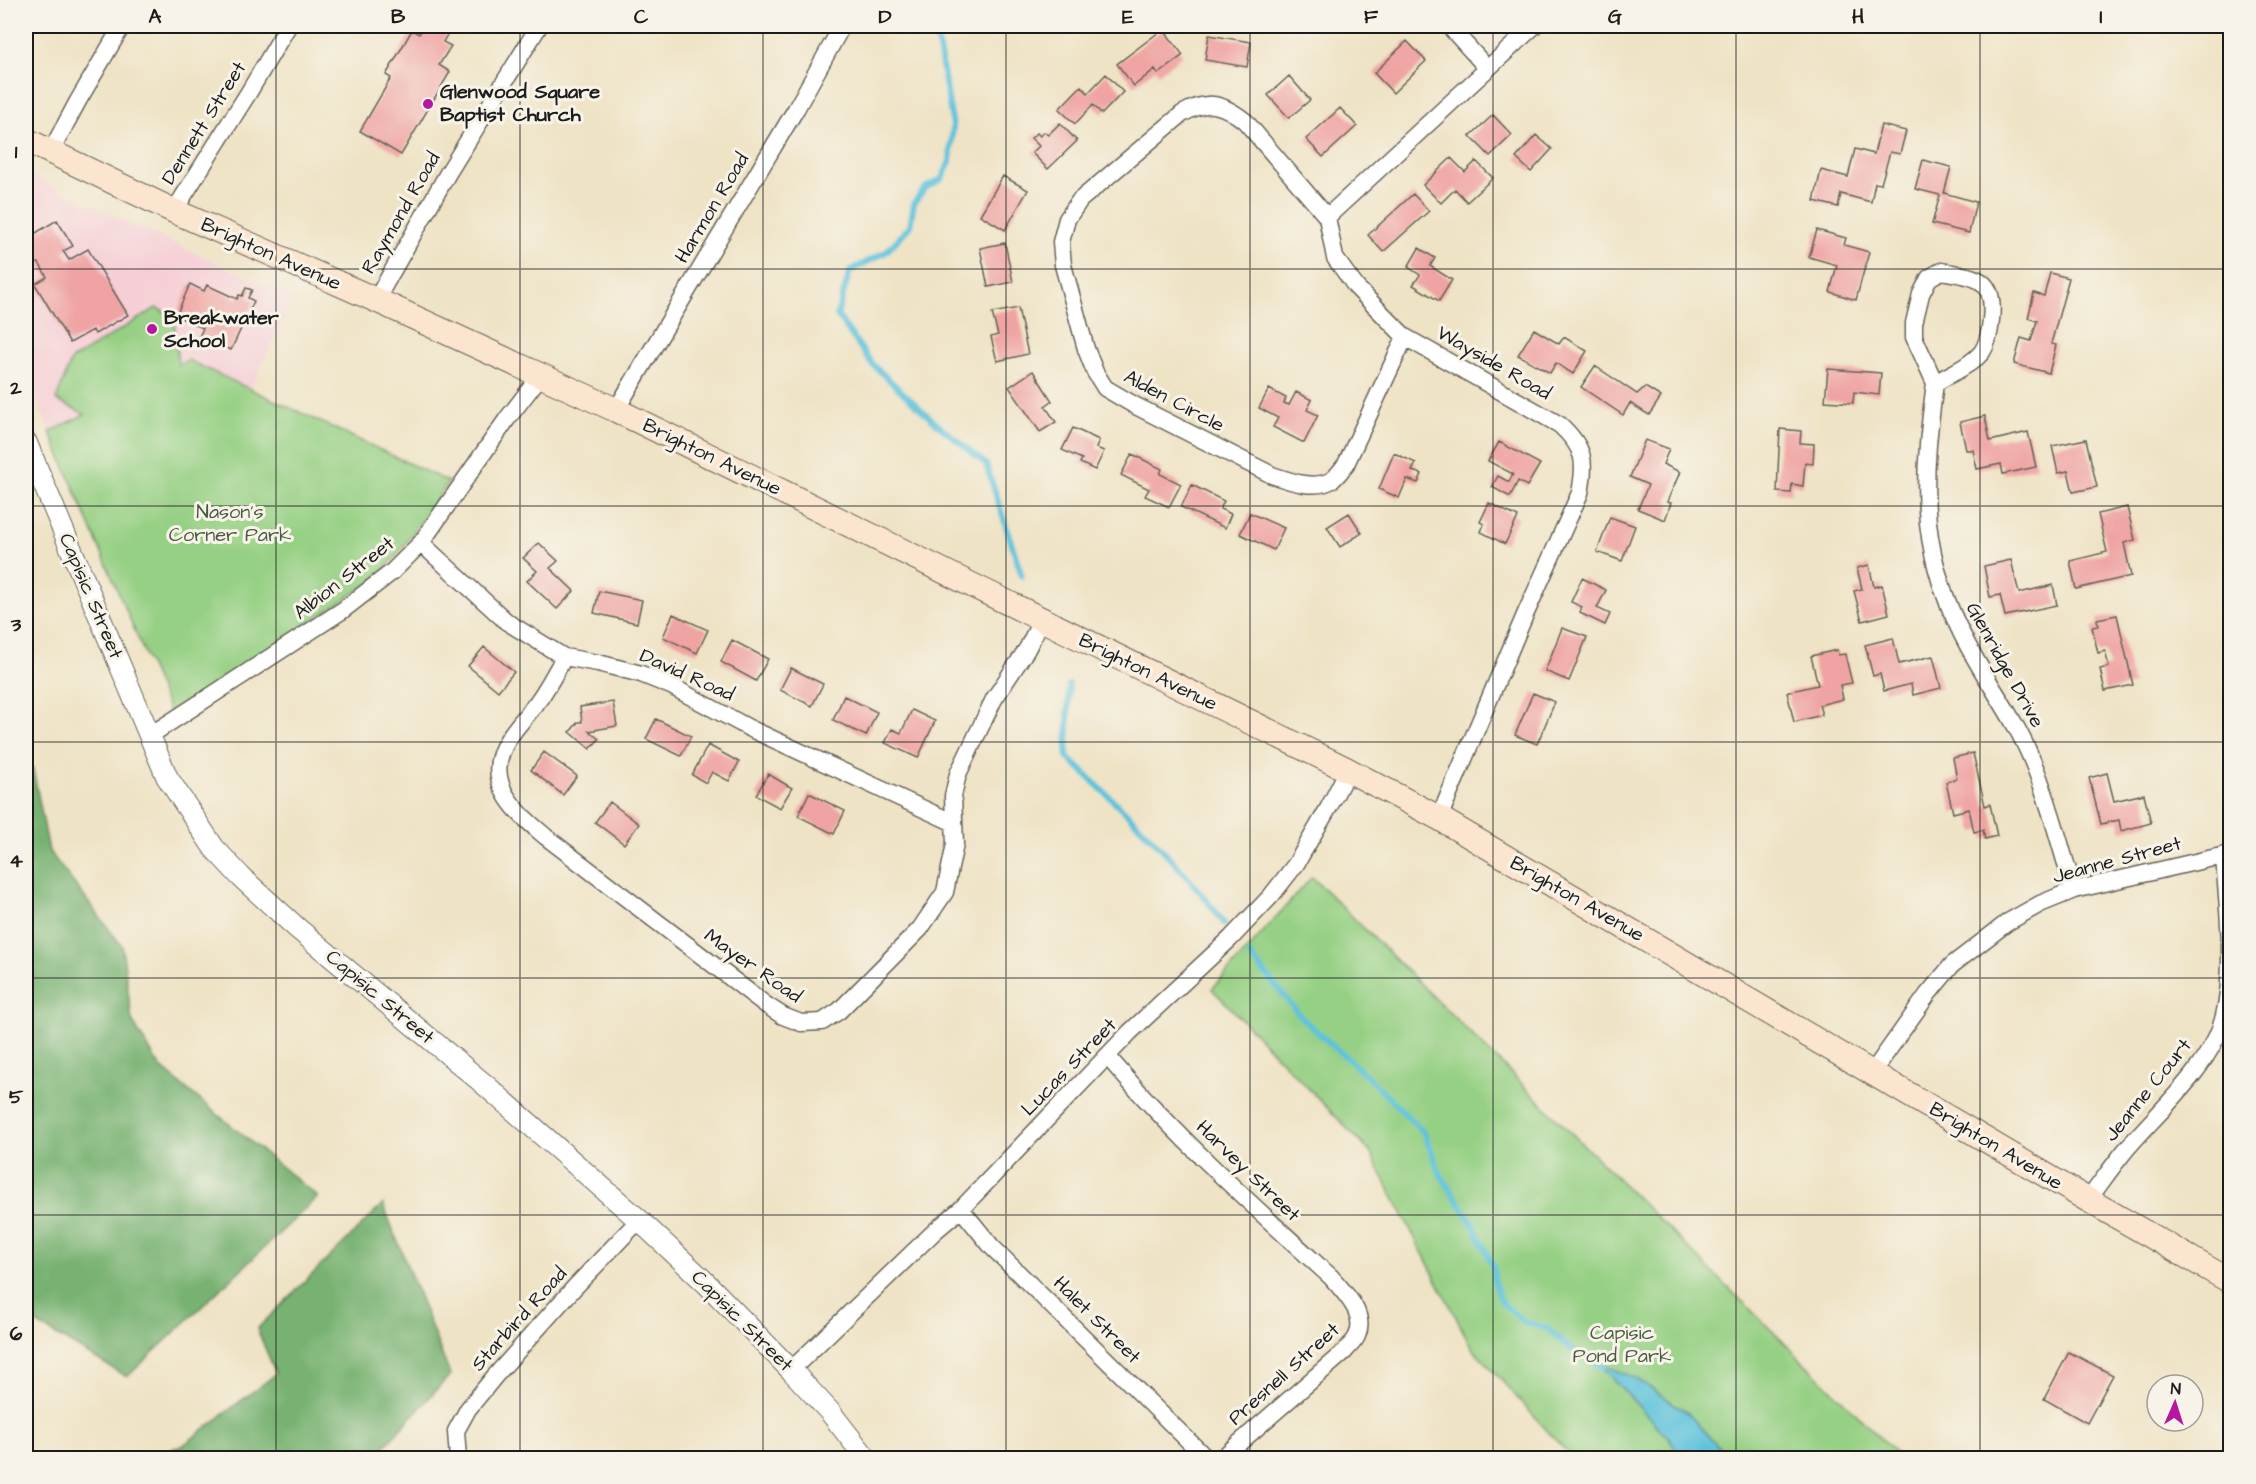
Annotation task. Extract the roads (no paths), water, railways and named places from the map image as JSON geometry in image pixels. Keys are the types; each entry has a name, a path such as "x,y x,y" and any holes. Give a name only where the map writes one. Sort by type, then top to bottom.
{"main road":[{"name":"Brighton Avenue","path":"26,140 174,211 616,410 1348,770 1439,818 2088,1200 2230,1281"}],"street":[{"path":"50,153 122,26"},
{"name":"Dennett Street","path":"174,211 288,26"},
{"name":"Raymond Road","path":"376,300 448,173 539,26"},
{"name":"Harmon Road","path":"616,410 796,109 842,26"},
{"path":"1449,26 1487,68"},
{"path":"1327,217 1534,26"},
{"name":"Alden Circle","path":"1327,217 1245,122 1232,111 1215,104 1198,105 1182,114 1080,200 1067,219 1061,242 1063,265 1086,349 1095,372 1105,388 1272,475 1295,484 1312,484 1331,480 1346,464 1405,337"},
{"name":"Wayside Road","path":"1327,217 1335,258 1356,287 1405,337 1560,425 1574,438 1583,455 1580,494 1525,615 1439,818"},
{"path":"1941,272 1982,282 1991,293 1992,306 1988,337 1983,351 1973,360 1935,383 1914,337 1916,310 1921,294 1929,278 1941,272"},
{"name":"Albion Street","path":"149,736 343,610 392,572 420,543 507,419 541,375"},
{"name":"Glenridge Drive","path":"1935,383 1926,452 1925,501 1936,568 1959,630 2014,722 2032,759 2047,799 2074,890"},
{"name":"Capisic Street","path":"26,442 167,777 214,848 241,877 297,928 484,1084 639,1220 705,1282 791,1370 830,1412 866,1458"},
{"name":"David Road","path":"420,543 507,622 564,657 641,674 671,686 749,728 954,823"},
{"name":"Mayer Road","path":"564,657 538,701 513,730 501,750 498,774 506,796 518,812 546,837 783,1016 801,1023 822,1022 839,1011 920,929 945,892 955,844 953,796 957,774 994,699 1027,650 1042,619"},
{"name":"Lucas Street","path":"791,1370 961,1209 1108,1058 1130,1032 1230,939 1271,896 1296,864 1348,770"},
{"name":"Jeanne Street","path":"1872,1073 1928,994 1952,965 2008,922 2040,904 2074,890 2227,855"},
{"name":"Jeanne Court","path":"2088,1200 2124,1153 2191,1076 2216,1040 2228,995 2230,948 2227,855"},
{"name":"Harvey Street","path":"1108,1058 1140,1095 1230,1186 1331,1277 1346,1294 1359,1315"},
{"name":"Halet Street","path":"961,1209 992,1246 1206,1458"},
{"name":"Starbird Road","path":"458,1458 456,1431 468,1409 566,1297 639,1220"},
{"name":"Presnell Street","path":"1222,1458 1345,1351 1358,1336 1359,1315"}],"water":[{"path":"1598,1363 1637,1379 1687,1412 1728,1458 1682,1458 1671,1441"}],"waterway":[{"path":"935,26 953,126 950,161 942,179 925,188 914,203 910,226 886,252 850,271 837,315 873,365 937,424 986,464 1022,576"},
{"path":"1069,685 1067,757 1169,857 1224,923"},
{"path":"1250,955 1303,1019 1369,1078 1424,1133 1440,1174 1474,1226 1493,1266 1495,1285 1502,1303 1524,1322 1548,1329 1572,1350 1603,1367"}],"place":[{"name":"Glenwood Square Baptist Church","path":"428,104"},
{"name":"Breakwater School","path":"152,329"}],"park label":[{"name":"Nason's Corner Park","path":"230,524"},
{"name":"Capisic Pond Park","path":"1622,1344"}]}
